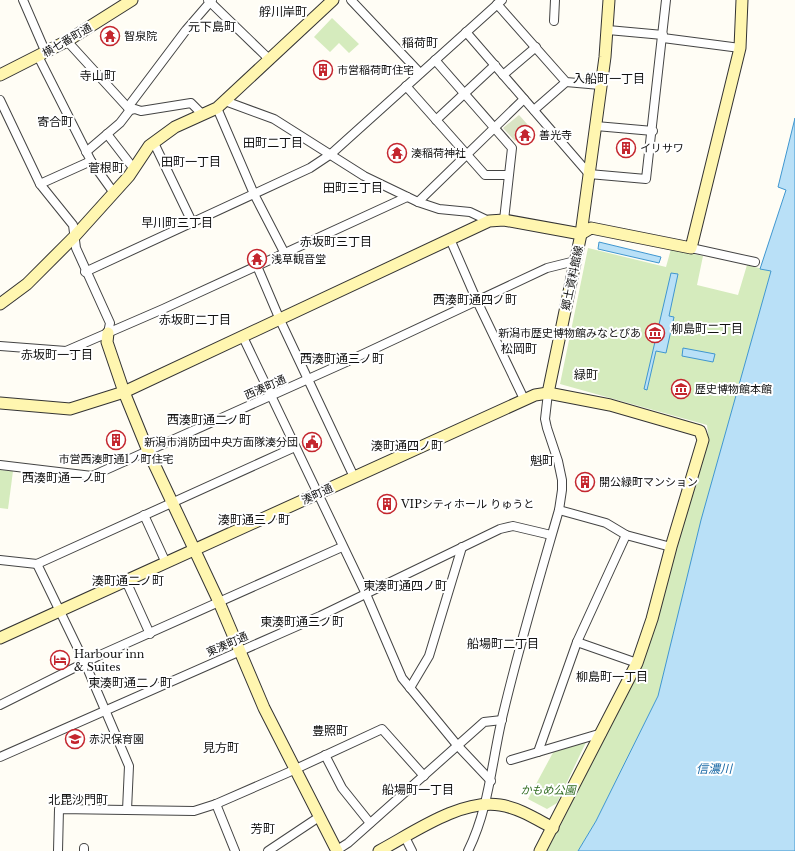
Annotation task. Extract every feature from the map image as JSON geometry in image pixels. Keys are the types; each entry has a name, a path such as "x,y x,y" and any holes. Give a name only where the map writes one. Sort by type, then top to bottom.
{"street":[{"path":"23,0 42,54 86,152 114,192"},
{"name":"横七番町通","path":"0,75 67,41 132,0"},
{"path":"351,0 420,73"},
{"path":"554,21 555,0"},
{"name":"郷土資料館線","path":"548,393 581,234 608,30 609,0"},
{"path":"466,32 590,174 646,179 653,131 666,0"},
{"path":"692,248 740,48 742,0"},
{"path":"86,152 107,134 129,109 186,30 210,1 269,59"},
{"path":"0,304 27,284 74,237 134,169 154,143 175,128 203,115 221,104 332,1"},
{"path":"85,272 310,168 331,154 499,2 566,82 600,85"},
{"path":"608,30 663,36 740,48"},
{"path":"67,41 129,109 141,111 191,103 203,115"},
{"path":"503,75 536,47"},
{"path":"435,60 512,148 504,220"},
{"path":"436,120 495,65"},
{"path":"534,110 566,82"},
{"path":"406,86 468,154 485,175 508,176"},
{"path":"418,202 524,99"},
{"path":"0,100 40,184 73,225 76,248 85,272 110,323 107,342 124,392 148,451 218,602 264,708 337,851 484,722 502,720"},
{"path":"221,104 274,119 364,176 418,202 439,209 470,212 489,221"},
{"path":"221,104 254,194 285,254"},
{"path":"596,126 653,131"},
{"path":"107,134 134,169"},
{"path":"154,143 192,222"},
{"path":"40,184 91,161"},
{"path":"0,346 66,351 285,254 407,197"},
{"path":"0,403 70,409 124,392 489,221 504,220 581,234 591,228 755,262"},
{"path":"450,240 476,301 524,398"},
{"name":"西湊町通","path":"0,465 92,476 271,396 547,268 575,261"},
{"path":"257,266 280,320 354,477"},
{"path":"243,337 318,493 342,547 366,594 402,678 457,746 490,781"},
{"path":"468,851 476,833 490,781 502,720 562,490 562,480 558,461 545,419 548,393 610,405 700,431 703,440 670,546 652,619 637,663 540,851"},
{"name":"湊町通","path":"0,638 524,398 548,393"},
{"path":"0,560 37,564 295,447"},
{"path":"558,510 606,523 626,535 670,546"},
{"path":"144,516 166,563"},
{"name":"東湊町通","path":"0,757 366,594 508,526 519,527 551,535"},
{"path":"538,752 577,642 626,535"},
{"path":"0,706 85,663 342,547"},
{"path":"410,688 428,656 462,547"},
{"path":"37,564 85,663 129,766 127,810"},
{"path":"126,580 150,634"},
{"path":"577,642 637,663"},
{"path":"58,851 59,809 194,811 216,804 382,729 424,776"},
{"path":"511,760 602,733"},
{"path":"325,755 342,788 370,823"},
{"path":"216,804 235,851"},
{"path":"379,851 453,812 484,804 500,805 520,811 553,828"},
{"path":"268,851 319,818"},
{"path":"405,837 412,851"}],"green space":[{"path":"332,18 359,44 349,53 339,43 330,52 314,37"},
{"path":"519,115 528,125 519,133 521,135 515,141 503,128"},
{"name":"新潟市歴史博物館みなとぴあ","path":"588,248 666,267 671,249 703,256 697,285 738,295 747,265 771,271 701,520 658,696 596,821 578,851 546,851 641,666 708,434 707,425 560,384"},
{"path":"0,470 13,471 8,509 0,508"},
{"name":"かもめ公園","path":"588,738 557,803 547,809 528,799 556,747"}],"water":[{"name":"信濃川","path":"795,118 795,851 578,851 596,821 658,696 701,520 771,271 760,269 786,190 778,187"},
{"path":"599,242 661,257 659,263 598,249"},
{"path":"671,273 678,274 669,316 674,317 666,353 656,351 647,390 644,389"},
{"path":"683,348 715,354 713,362 682,356"}],"place":[{"name":"智泉院","path":"110,36"},
{"name":"市営稲荷町住宅","path":"323,70"},
{"name":"善光寺","path":"525,135"},
{"name":"イリサワ","path":"626,148"},
{"name":"湊稲荷神社","path":"397,153"},
{"name":"浅草観音堂","path":"257,259"},
{"name":"新潟市歴史博物館みなとぴあ","path":"655,333"},
{"name":"歴史博物館本館","path":"681,389"},
{"name":"市営西湊町通1ノ町住宅","path":"116,440"},
{"name":"新潟市消防団中央方面隊湊分団","path":"312,442"},
{"name":"開公緑町マンション","path":"585,482"},
{"name":"VIPシティホール りゅうと","path":"387,504"},
{"name":"Harbour inn & Suites","path":"60,660"},
{"name":"赤沢保育園","path":"75,739"}],"district":[{"name":"艀川岸町","path":"283,12"},
{"name":"元下島町","path":"212,27"},
{"name":"稲荷町","path":"420,43"},
{"name":"寺山町","path":"98,76"},
{"name":"入船町一丁目","path":"609,79"},
{"name":"寄合町","path":"55,122"},
{"name":"田町二丁目","path":"273,143"},
{"name":"田町一丁目","path":"191,162"},
{"name":"菅根町","path":"106,168"},
{"name":"田町三丁目","path":"353,188"},
{"name":"早川町三丁目","path":"177,223"},
{"name":"赤坂町三丁目","path":"336,242"},
{"name":"西湊町通四ノ町","path":"475,300"},
{"name":"赤坂町二丁目","path":"195,320"},
{"name":"柳島町二丁目","path":"707,329"},
{"name":"松岡町","path":"519,349"},
{"name":"赤坂町一丁目","path":"57,355"},
{"name":"西湊町通三ノ町","path":"342,359"},
{"name":"緑町","path":"586,375"},
{"name":"西湊町通二ノ町","path":"209,420"},
{"name":"湊町通四ノ町","path":"407,446"},
{"name":"魁町","path":"542,461"},
{"name":"西湊町通一ノ町","path":"64,478"},
{"name":"湊町通三ノ町","path":"254,520"},
{"name":"湊町通二ノ町","path":"128,581"},
{"name":"東湊町通四ノ町","path":"405,586"},
{"name":"東湊町通三ノ町","path":"302,622"},
{"name":"船場町二丁目","path":"503,644"},
{"name":"柳島町一丁目","path":"612,677"},
{"name":"東湊町通二ノ町","path":"130,683"},
{"name":"豊照町","path":"330,731"},
{"name":"見方町","path":"221,748"},
{"name":"船場町一丁目","path":"418,790"},
{"name":"北毘沙門町","path":"78,800"},
{"name":"芳町","path":"263,829"}]}
